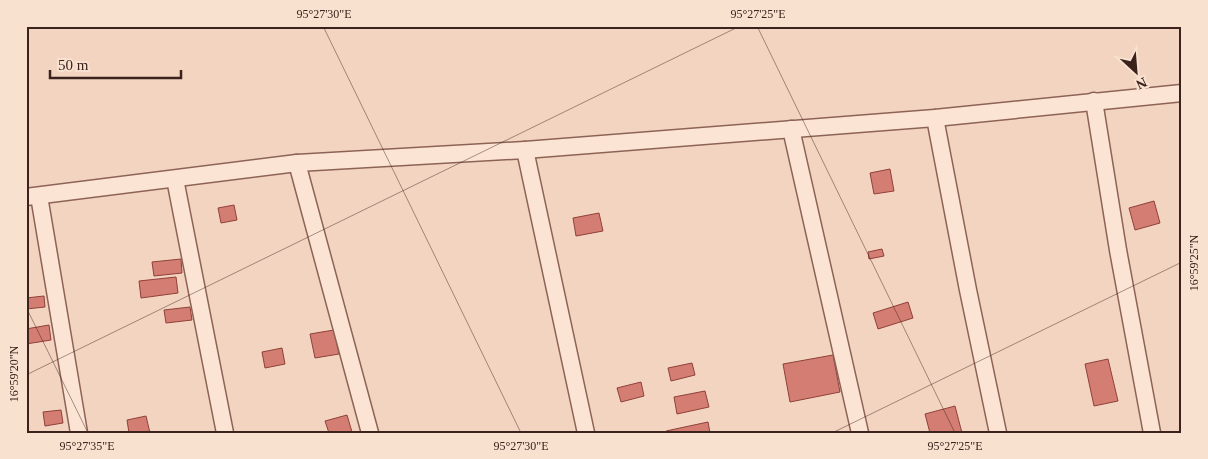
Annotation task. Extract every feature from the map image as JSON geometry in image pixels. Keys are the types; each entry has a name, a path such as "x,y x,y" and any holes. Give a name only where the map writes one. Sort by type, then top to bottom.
{"street":[{"path":"79,433 33,197 297,163 525,150 936,118 1182,93"},
{"path":"1094,101 1118,250 1152,433"},
{"path":"936,118 968,290 998,433"},
{"path":"791,129 860,433"},
{"path":"525,150 586,433"},
{"path":"297,163 370,433"},
{"path":"175,179 225,433"}],"building":[{"path":"890,169 894,191 874,194 870,173"},
{"path":"1154,201 1160,223 1135,230 1129,208"},
{"path":"234,205 237,220 221,223 218,208"},
{"path":"599,213 603,231 576,236 573,218"},
{"path":"882,249 884,256 869,259 868,252"},
{"path":"181,259 182,273 154,276 152,262"},
{"path":"176,277 178,293 141,298 139,281"},
{"path":"44,296 45,307 26,309 26,298"},
{"path":"908,302 913,318 878,329 873,313"},
{"path":"190,307 192,320 166,323 164,310"},
{"path":"49,325 51,340 26,344 26,329"},
{"path":"334,330 339,354 315,358 310,334"},
{"path":"282,348 285,364 265,368 262,352"},
{"path":"833,355 840,392 790,402 783,364"},
{"path":"1108,359 1118,401 1094,406 1085,364"},
{"path":"692,363 695,375 671,381 668,368"},
{"path":"641,382 644,396 621,402 617,388"},
{"path":"705,391 709,407 677,414 674,397"},
{"path":"955,406 962,433 930,433 925,414"},
{"path":"61,410 63,423 45,426 43,412"},
{"path":"347,415 352,432 329,433 325,421"},
{"path":"146,416 150,433 129,433 127,420"},
{"path":"708,422 710,433 667,433 666,431"}]}
